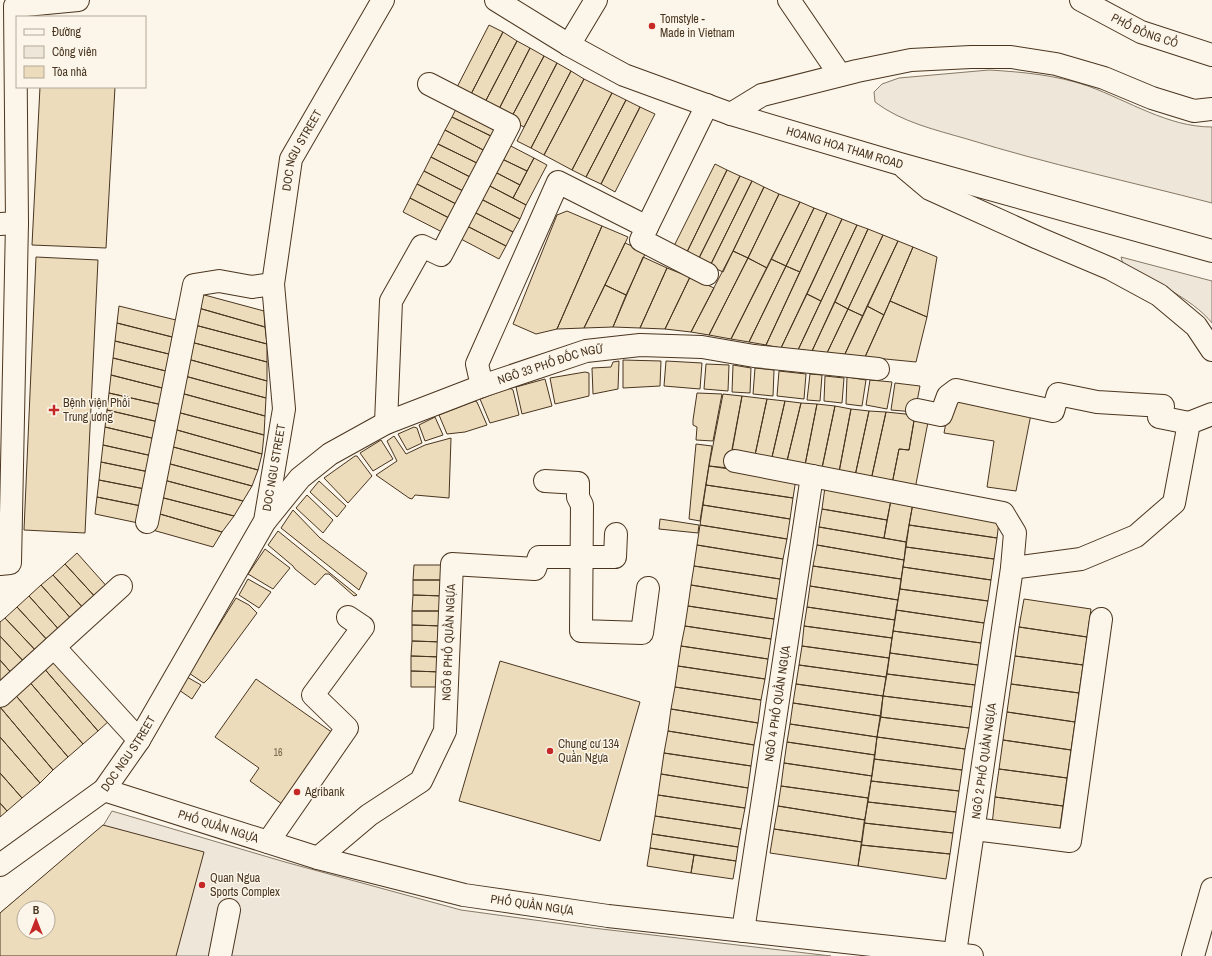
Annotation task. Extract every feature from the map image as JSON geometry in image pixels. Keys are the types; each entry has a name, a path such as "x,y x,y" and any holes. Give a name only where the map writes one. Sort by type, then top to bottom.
{"street":[{"path":"0,564 10,564 9,223 15,3 78,0"},
{"name":"DOC NGU STREET","path":"0,864 104,790 139,740 265,521 284,409 273,284 291,159 383,0"},
{"name":"HOANG HOA THAM ROAD","path":"496,0 568,45 624,75 731,114 900,164 1212,251"},
{"path":"568,45 596,0"},
{"path":"790,0 840,75"},
{"name":"PHỐ ĐỒNG CỔ","path":"1081,0 1141,32 1212,55"},
{"path":"731,114 762,95 840,75 910,60 1011,58 1056,64 1104,78 1152,98 1194,111 1212,109"},
{"path":"386,423 391,301 422,246 441,256 509,125 429,84"},
{"path":"707,105 641,240 707,274"},
{"path":"900,164 930,189 1111,269 1159,295 1196,326 1212,350"},
{"path":"482,386 477,364 558,182 647,227"},
{"path":"147,522 194,285 219,281 252,287 273,284"},
{"name":"NGÕ 33 PHỐ ĐỐC NGỮ","path":"265,521 300,478 330,454 386,423 482,386 586,351 640,345 702,347 754,356 878,369"},
{"path":"917,410 941,415 948,396 956,390 1053,411 1058,394 1098,402 1163,406 1159,417 1189,423 1212,414"},
{"path":"1012,568 1080,558 1136,536 1174,503 1189,423"},
{"path":"735,461 812,476"},
{"name":"NGÕ 2 PHỐ QUẦN NGỰA","path":"812,476 1004,513 1015,533 1012,568 974,829 964,955"},
{"name":"NGÕ 4 PHỐ QUẦN NGỰA","path":"743,931 812,476"},
{"path":"545,481 578,483 578,497 582,505 581,631 642,633 648,588"},
{"name":"NGÕ 6 PHỐ QUẦN NGỰA","path":"318,858 369,815 421,781 445,731 452,564 535,570 539,557 615,557 616,534"},
{"path":"0,696 121,586"},
{"path":"268,842 347,728 313,695 363,627 348,616"},
{"path":"974,829 1070,841 1100,619"},
{"path":"54,647 139,740"},
{"name":"PHỐ QUẦN NGỰA","path":"104,790 318,858 464,896 608,916 964,955"},
{"path":"1192,956 1212,889"},
{"path":"220,956 229,910"}],"green space":[{"path":"989,70 1039,75 1076,82 1164,118 1196,126 1212,127 1212,203 1059,165 919,125 896,115 875,102 874,92 882,84 899,78"},
{"path":"1121,257 1212,281 1212,323 1193,305 1170,290 1123,264"},
{"name":"Quan Ngua Sports Complex","path":"112,811 285,862 461,910 593,928 831,956 0,956 0,913 103,826"}],"building":[{"path":"489,25 503,32 469,98 455,91"},
{"path":"503,32 517,41 483,106 469,98"},
{"path":"517,41 530,48 497,113 483,106"},
{"path":"530,48 544,56 510,120 497,113"},
{"path":"544,56 557,63 524,127 510,120"},
{"path":"557,63 571,71 531,148 517,141"},
{"path":"571,71 584,79 544,155 531,148"},
{"path":"584,79 612,93 572,170 544,155"},
{"path":"40,88 115,88 106,248 32,245"},
{"path":"612,93 626,100 586,177 572,170"},
{"path":"626,100 640,107 601,184 586,177"},
{"path":"459,103 502,124 495,138 452,117"},
{"path":"640,107 655,114 615,192 601,184"},
{"path":"452,117 495,138 487,152 445,130"},
{"path":"445,130 487,152 481,165 438,144"},
{"path":"438,144 481,165 474,179 431,157"},
{"path":"507,144 534,158 527,171 500,158"},
{"path":"431,157 474,179 467,193 424,171"},
{"path":"500,158 527,171 520,185 493,171"},
{"path":"534,158 547,165 526,205 513,198"},
{"path":"715,164 727,170 686,254 673,248"},
{"path":"727,170 740,176 698,260 686,254"},
{"path":"424,171 467,193 460,206 417,184"},
{"path":"493,171 520,185 513,198 486,184"},
{"path":"740,176 752,181 710,266 698,260"},
{"path":"752,181 764,187 723,272 710,266"},
{"path":"417,184 460,206 453,220 410,198"},
{"path":"486,184 526,205 520,219 479,198"},
{"path":"764,187 779,194 748,258 733,251"},
{"path":"779,194 800,202 767,268 748,258"},
{"path":"410,198 453,220 446,234 403,212"},
{"path":"479,198 520,219 513,232 472,211"},
{"path":"800,202 814,208 786,266 771,259"},
{"path":"814,208 827,213 800,272 786,266"},
{"path":"472,211 513,232 506,246 465,225"},
{"path":"567,211 602,226 557,329 536,334 513,324 557,215"},
{"path":"827,213 842,219 781,348 766,345"},
{"path":"842,219 857,225 821,301 807,294"},
{"path":"465,225 506,246 499,259 459,238"},
{"path":"857,225 868,229 812,351 798,350"},
{"path":"602,226 628,237 584,328 557,329"},
{"path":"868,229 883,235 848,309 835,302"},
{"path":"883,235 898,241 863,316 848,309"},
{"path":"898,241 913,247 884,315 867,306"},
{"path":"625,243 646,252 626,295 605,285"},
{"path":"913,247 937,257 927,317 890,301"},
{"path":"733,251 748,258 709,335 691,332"},
{"path":"36,257 98,260 85,533 24,530"},
{"path":"643,257 667,268 640,328 613,327"},
{"path":"748,258 767,268 731,339 709,335"},
{"path":"771,259 786,266 749,342 731,339"},
{"path":"786,266 800,272 766,345 749,342"},
{"path":"667,268 690,277 665,329 640,328"},
{"path":"690,277 714,288 691,332 665,329"},
{"path":"605,285 626,295 613,327 584,328"},
{"path":"197,293 264,311 265,327 195,307"},
{"path":"807,294 821,301 798,350 781,348"},
{"path":"890,301 927,317 916,362 865,357"},
{"path":"835,302 848,309 827,353 812,351"},
{"path":"119,306 184,322 180,339 117,323"},
{"path":"867,306 884,315 865,357 844,356"},
{"path":"195,307 265,327 267,344 191,324"},
{"path":"848,309 863,316 844,356 827,353"},
{"path":"117,323 180,339 177,356 115,341"},
{"path":"191,324 267,344 267,362 187,341"},
{"path":"115,341 177,356 174,373 113,358"},
{"path":"187,341 267,362 267,381 184,358"},
{"path":"113,358 174,373 170,390 111,375"},
{"path":"184,358 267,381 266,398 181,375"},
{"path":"623,360 661,361 660,386 623,388"},
{"path":"619,361 618,389 593,394 592,368 611,367 613,362"},
{"path":"666,361 702,363 700,389 664,386"},
{"path":"706,364 729,365 728,391 704,389"},
{"path":"733,365 751,368 750,393 732,392"},
{"path":"755,368 774,370 773,396 753,394"},
{"path":"779,371 806,374 804,399 777,396"},
{"path":"585,372 589,373 589,396 555,404 550,378"},
{"path":"810,374 822,375 820,401 807,400"},
{"path":"111,375 170,390 167,406 109,393"},
{"path":"181,375 266,398 265,416 177,392"},
{"path":"825,376 844,378 842,403 824,401"},
{"path":"847,377 866,380 862,406 846,404"},
{"path":"545,379 552,406 522,414 516,387"},
{"path":"870,380 892,382 887,409 866,405"},
{"path":"895,383 920,386 915,412 891,410"},
{"path":"510,388 513,390 519,415 490,423 480,399"},
{"path":"177,392 265,416 264,435 173,411"},
{"path":"109,393 167,406 163,423 107,410"},
{"path":"697,393 722,394 713,441 696,440 697,427 693,425 693,420"},
{"path":"723,394 742,396 729,468 709,466"},
{"path":"742,396 767,399 755,455 732,449"},
{"path":"951,396 1032,409 1016,491 987,487 994,441 944,433"},
{"path":"767,399 785,401 772,457 755,455"},
{"path":"475,401 477,402 487,425 465,432 447,434 439,415"},
{"path":"785,401 801,403 787,461 772,457"},
{"path":"801,403 817,404 805,465 787,461"},
{"path":"817,404 835,406 822,468 805,465"},
{"path":"835,406 851,409 839,472 822,468"},
{"path":"851,409 869,411 855,476 839,472"},
{"path":"107,410 163,423 160,440 105,427"},
{"path":"173,411 264,435 262,454 170,428"},
{"path":"869,411 886,412 871,480 855,476"},
{"path":"886,412 915,415 909,450 899,449 892,484 871,480"},
{"path":"915,415 929,417 915,489 892,484 899,449 909,450"},
{"path":"435,417 443,435 425,441 419,425"},
{"path":"105,427 160,440 157,457 103,445"},
{"path":"414,427 417,428 422,443 407,450 398,434"},
{"path":"170,428 262,454 258,470 166,445"},
{"path":"394,436 406,454 425,445 451,438 449,498 415,495 412,499 376,475 397,461 387,441"},
{"path":"381,440 393,459 373,471 360,453"},
{"path":"696,444 712,446 700,521 689,519"},
{"path":"103,445 157,457 154,473 101,462"},
{"path":"166,445 258,470 252,486 163,462"},
{"path":"357,456 372,476 348,503 324,478"},
{"path":"101,462 154,473 150,490 99,480"},
{"path":"163,462 252,486 243,501 160,479"},
{"path":"709,466 796,479 793,498 706,485"},
{"path":"160,479 243,501 234,516 156,496"},
{"path":"99,480 150,490 146,507 97,497"},
{"path":"319,481 346,506 337,517 310,492"},
{"path":"706,485 793,498 790,519 703,505"},
{"path":"825,487 891,500 887,520 822,509"},
{"path":"307,495 333,520 323,533 296,508"},
{"path":"156,496 234,516 222,532 153,512"},
{"path":"97,497 146,507 143,524 95,514"},
{"path":"891,500 913,503 906,542 884,538"},
{"path":"913,503 999,521 997,538 909,525"},
{"path":"703,505 790,519 787,539 700,525"},
{"path":"822,509 887,520 884,538 819,527"},
{"path":"293,510 320,538 367,573 359,590 281,528"},
{"path":"153,512 222,532 213,547 149,529"},
{"path":"660,519 699,525 698,533 659,529"},
{"path":"700,525 787,539 783,559 697,545"},
{"path":"909,525 997,538 994,559 906,547"},
{"path":"819,527 906,542 904,560 817,545"},
{"path":"278,531 357,595 354,596 329,574 325,574 315,585 295,569 268,545"},
{"path":"697,545 783,559 780,579 694,566"},
{"path":"817,545 904,560 901,579 813,566"},
{"path":"906,547 994,559 991,580 903,567"},
{"path":"265,549 290,568 273,589 248,574"},
{"path":"77,553 110,590 98,600 65,564"},
{"path":"65,564 98,600 86,611 53,575"},
{"path":"414,565 445,565 444,580 413,580"},
{"path":"694,566 780,579 777,599 691,585"},
{"path":"813,566 901,579 898,600 810,586"},
{"path":"903,567 991,580 988,601 900,589"},
{"path":"53,575 86,611 74,622 41,585"},
{"path":"248,579 271,592 259,608 239,595"},
{"path":"413,580 444,580 444,596 413,595"},
{"path":"41,585 74,622 62,633 29,596"},
{"path":"691,585 777,599 774,619 688,606"},
{"path":"810,586 898,600 895,620 807,607"},
{"path":"900,589 988,601 984,623 896,610"},
{"path":"413,595 444,596 443,611 412,611"},
{"path":"29,596 62,633 50,643 17,607"},
{"path":"236,598 249,605 257,613 204,683 189,673"},
{"path":"1024,599 1091,609 1087,637 1019,627"},
{"path":"688,606 774,619 771,639 685,626"},
{"path":"17,607 50,643 39,654 5,618"},
{"path":"807,607 895,620 892,638 804,626"},
{"path":"896,610 984,623 981,643 893,631"},
{"path":"412,611 443,611 443,626 412,625"},
{"path":"5,618 39,654 27,665 0,636 0,622"},
{"path":"412,625 443,626 443,642 412,641"},
{"path":"685,626 771,639 768,659 681,646"},
{"path":"804,626 892,638 889,658 802,646"},
{"path":"1019,627 1087,637 1083,665 1015,656"},
{"path":"893,631 981,643 978,665 890,653"},
{"path":"0,636 27,665 14,676 0,660"},
{"path":"412,641 443,642 442,657 411,656"},
{"path":"681,646 768,659 765,679 678,666"},
{"path":"802,646 889,658 886,677 799,665"},
{"path":"890,653 978,665 975,685 887,674"},
{"path":"54,656 110,720 98,731 42,666"},
{"path":"411,656 442,657 442,672 411,671"},
{"path":"1015,656 1083,665 1079,693 1011,684"},
{"path":"0,660 14,676 0,684"},
{"name":"Chung cư 134 Quần Ngựa","path":"500,661 640,702 600,841 459,801"},
{"path":"799,665 886,677 883,696 796,684"},
{"path":"42,666 98,731 83,744 27,679"},
{"path":"678,666 765,679 761,700 675,687"},
{"path":"411,671 442,672 442,687 411,687"},
{"path":"887,674 975,685 972,707 883,696"},
{"path":"187,677 201,685 192,699 179,690"},
{"path":"27,679 83,744 68,757 12,691"},
{"path":"256,679 333,733 282,804 250,781 259,768 215,737"},
{"path":"796,684 883,696 881,716 793,703"},
{"path":"1011,684 1079,693 1075,722 1007,712"},
{"path":"675,687 761,700 758,723 671,709"},
{"path":"12,691 68,757 53,770 0,707 0,702"},
{"path":"883,696 972,707 969,728 880,717"},
{"path":"793,703 881,716 877,737 790,724"},
{"path":"0,707 53,770 40,783 0,737"},
{"path":"671,709 758,723 754,745 668,731"},
{"path":"1007,712 1075,722 1071,750 1003,740"},
{"path":"880,717 969,728 965,749 877,737"},
{"path":"790,724 877,737 875,755 787,742"},
{"path":"668,731 754,745 751,766 664,753"},
{"path":"0,737 40,783 22,798 0,773"},
{"path":"877,737 965,749 962,770 874,759"},
{"path":"1003,740 1071,750 1067,778 999,769"},
{"path":"787,742 875,755 872,776 784,763"},
{"path":"664,753 751,766 748,788 661,774"},
{"path":"874,759 962,770 959,791 871,781"},
{"path":"784,763 872,776 868,798 781,786"},
{"path":"999,769 1067,778 1063,806 995,797"},
{"path":"0,773 22,798 7,811 0,803"},
{"path":"661,774 748,788 745,808 658,795"},
{"path":"871,781 959,791 956,812 868,802"},
{"path":"781,786 868,798 865,820 778,806"},
{"path":"658,795 745,808 741,829 655,816"},
{"path":"995,797 1063,806 1059,835 992,825"},
{"path":"868,802 956,812 953,833 864,823"},
{"path":"0,803 7,811 0,817"},
{"path":"778,806 865,820 862,842 774,829"},
{"path":"655,816 741,829 738,847 652,834"},
{"path":"864,823 953,833 950,854 861,845"},
{"path":"103,825 204,852 176,956 0,956 0,913"},
{"path":"774,829 862,842 858,866 770,853"},
{"path":"652,834 738,847 736,861 650,848"},
{"path":"861,845 950,854 946,879 858,866"},
{"path":"650,848 694,855 691,873 647,866"},
{"path":"694,855 736,861 733,879 691,873"}],"place":[{"name":"Tomstyle - Made in Vietnam","path":"652,26"},
{"name":"Bệnh viện Phổi Trung ương","path":"54,410"},
{"name":"Chung cư 134 Quần Ngựa","path":"550,751"},
{"name":"Agribank","path":"297,792"},
{"name":"Quan Ngua Sports Complex","path":"202,885"}]}
